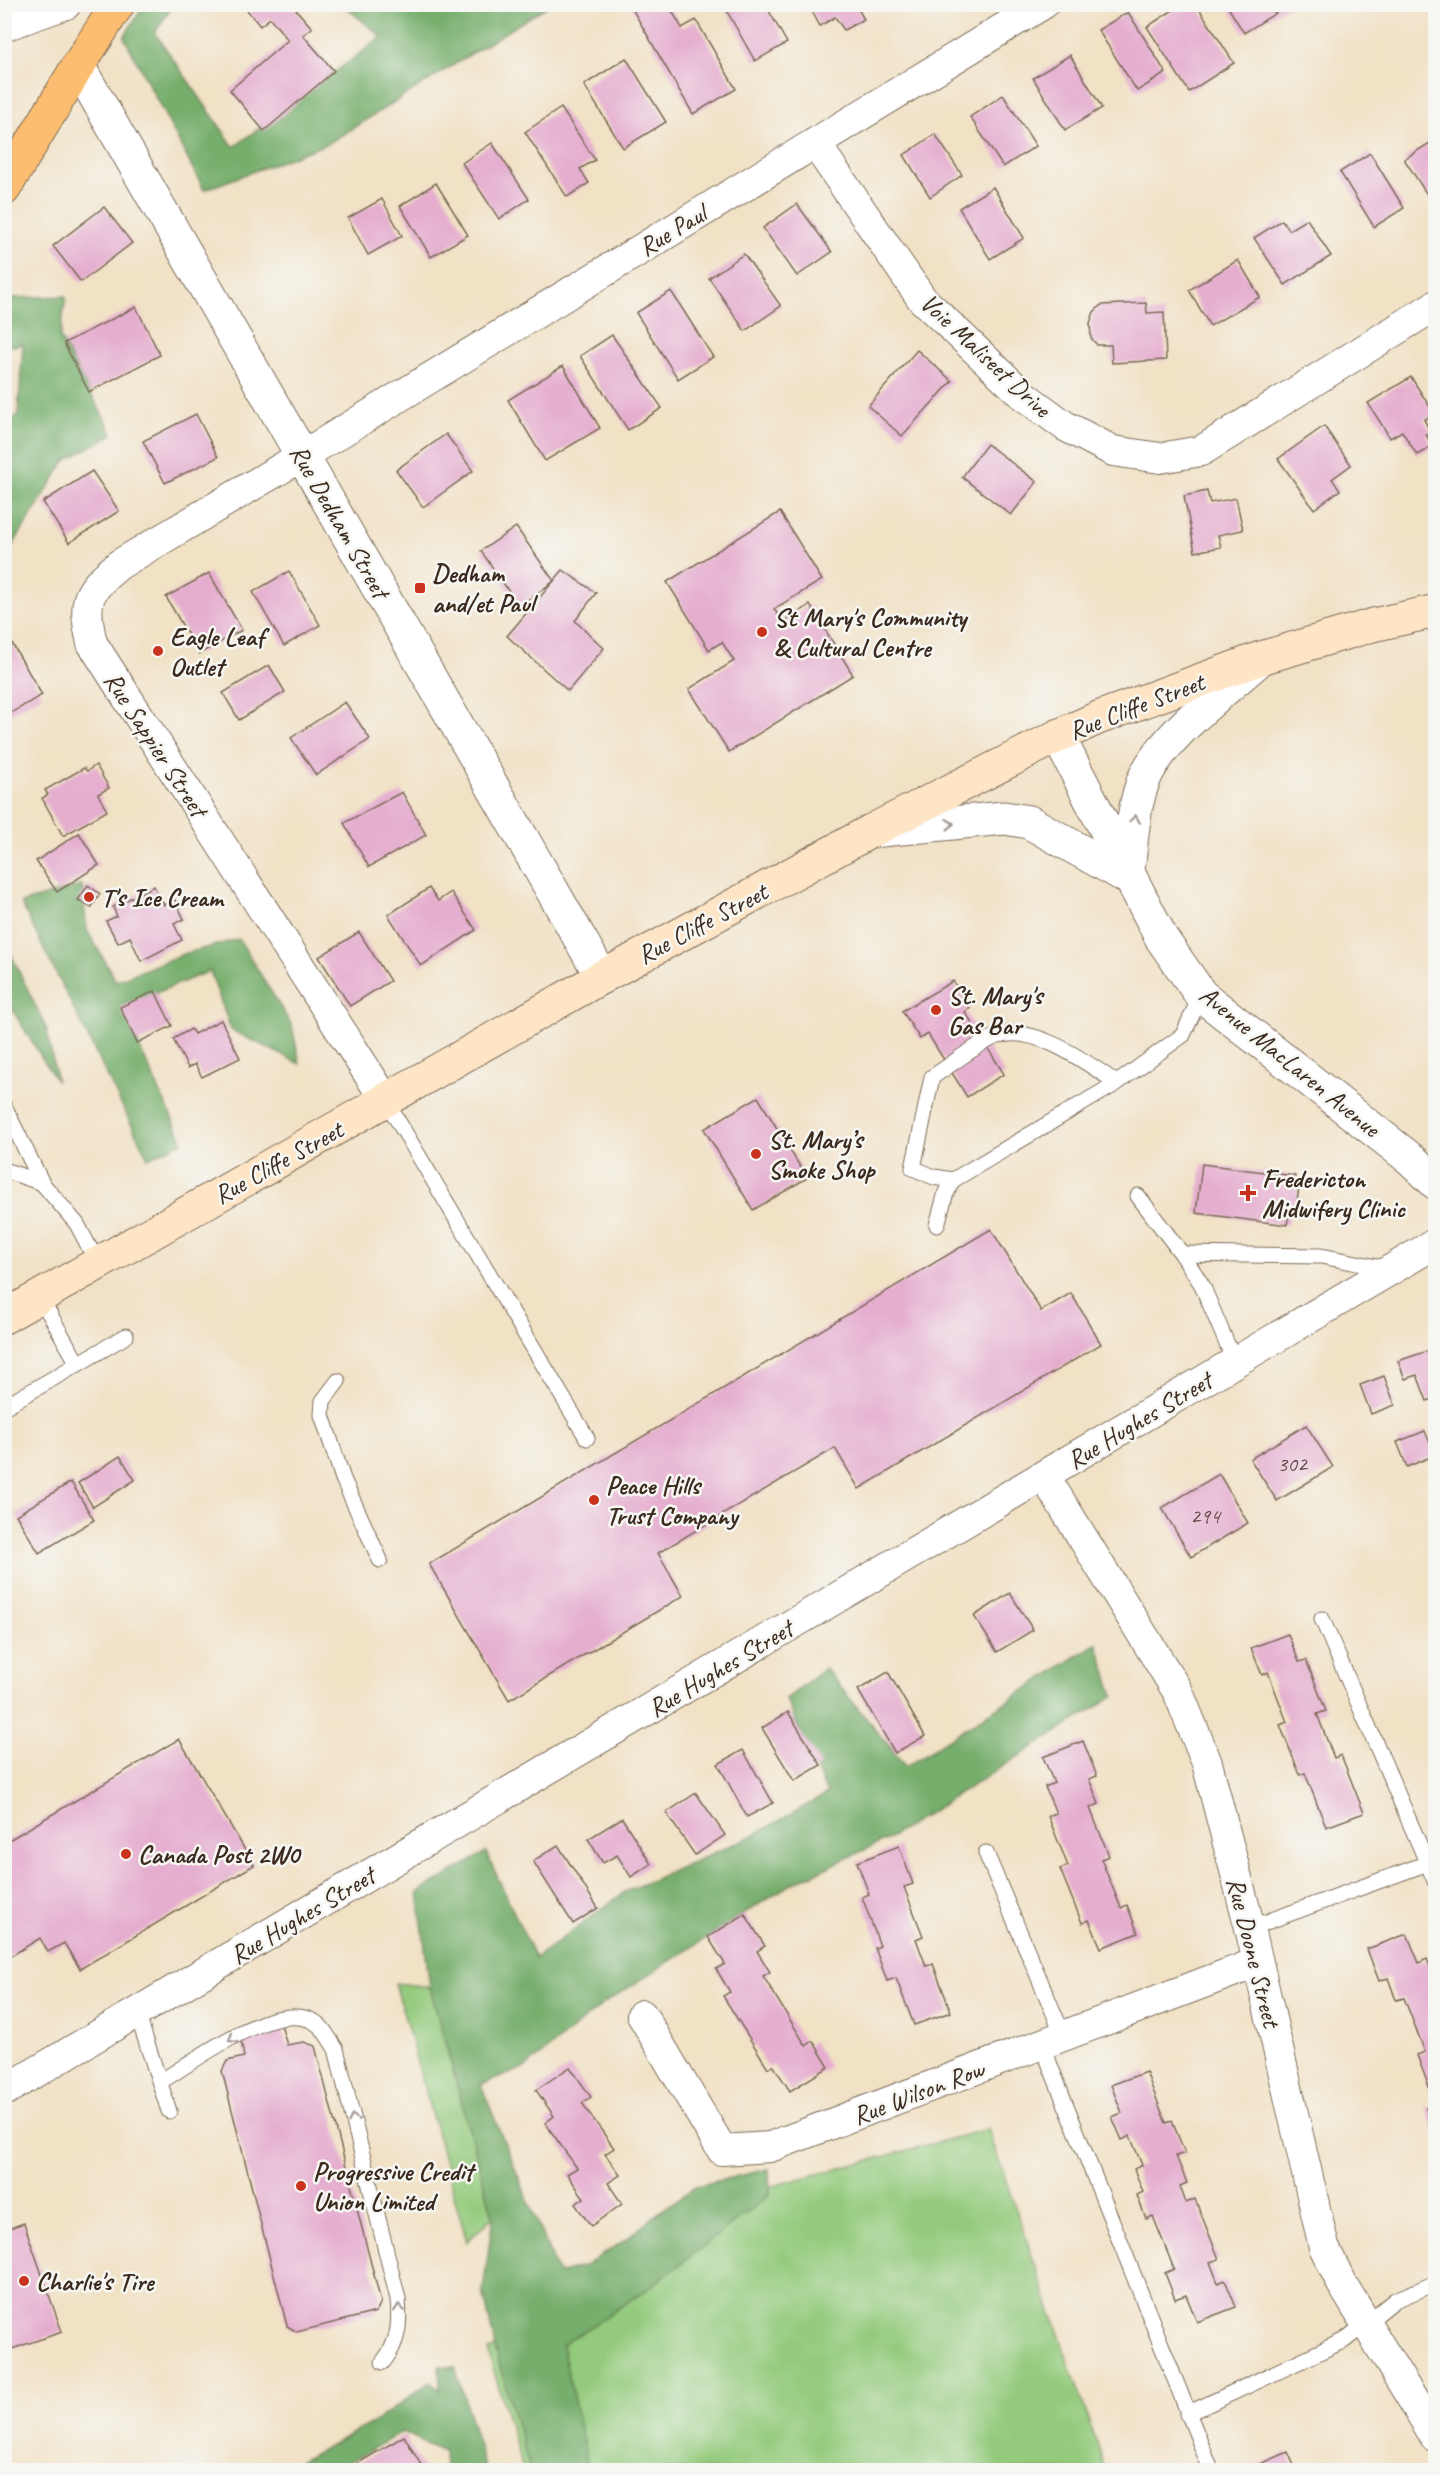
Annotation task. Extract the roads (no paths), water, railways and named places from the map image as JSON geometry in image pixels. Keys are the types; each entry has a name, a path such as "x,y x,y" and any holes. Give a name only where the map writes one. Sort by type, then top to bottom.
{"main road":[{"path":"4,189 118,4"},
{"name":"Rue Cliffe Street","path":"4,1317 602,977 871,831 1058,736 1098,718 1261,658 1373,625 1436,611"}],"street":[{"path":"4,26 66,4"},
{"name":"Rue Paul","path":"302,456 1043,4"},
{"name":"Rue Dedham Street","path":"78,66 602,977"},
{"name":"Voie Maliseet Drive","path":"815,143 922,299 1023,394 1065,426 1113,451 1160,458 1201,451 1436,305"},
{"name":"Rue Sappier Street","path":"302,456 120,564 96,582 85,612 92,643 386,1101"},
{"path":"871,831 1004,819 1029,822 1127,877 1138,800 1146,776 1166,745 1261,658"},
{"name":"Avenue MacLaren Avenue","path":"1058,736 1127,877 1162,939 1200,995 1413,1160 1436,1183"},
{"name":"Rue Hughes Street","path":"4,2091 1045,1477 1436,1243"},
{"name":"Rue Doone Street","path":"1045,1477 1067,1508 1178,1692 1207,1763 1250,1928 1256,1963 1324,2247 1342,2284 1436,2438"},
{"name":"Rue Wilson Row","path":"642,2015 722,2150 770,2147 1256,1963"}],"lane":[{"path":"937,1225 945,1196 953,1180 1117,1083 1184,1035 1200,995"},
{"path":"953,1180 934,1177 913,1168 932,1077 996,1037 1016,1035 1049,1041 1117,1083"},
{"path":"386,1101 587,1438"},
{"path":"4,1106 42,1184 77,1224 98,1264"},
{"path":"4,1170 42,1184"},
{"path":"1138,1196 1182,1254 1202,1285 1235,1363"},
{"path":"1182,1254 1321,1256 1390,1270"},
{"path":"40,1297 78,1364"},
{"path":"4,1407 126,1336"},
{"path":"338,1381 323,1401 322,1415 343,1479 380,1560"},
{"path":"1322,1619 1436,1883"},
{"path":"986,1853 1187,2414 1211,2470"},
{"path":"1250,1928 1428,1863"},
{"path":"138,2013 169,2111"},
{"path":"160,2082 262,2021 294,2015 321,2026 336,2049 398,2299 400,2325 395,2347 383,2362"},
{"path":"1187,2414 1345,2340 1395,2300 1436,2283"}],"place":[{"name":"Dedham and/et Paul","path":"420,588"},
{"name":"St Mary's Community & Cultural Centre","path":"762,632"},
{"name":"Eagle Leaf Outlet","path":"158,651"},
{"name":"T's Ice Cream","path":"89,897"},
{"name":"St. Mary's Gas Bar","path":"936,1010"},
{"name":"St. Mary’s Smoke Shop","path":"756,1154"},
{"name":"Fredericton Midwifery Clinic","path":"1248,1193"},
{"name":"Peace Hills Trust Company","path":"594,1500"},
{"name":"Canada Post 2W0","path":"126,1854"},
{"name":"Progressive Credit Union Limited","path":"301,2186"},
{"name":"Charlie's Tire","path":"24,2281"}]}
